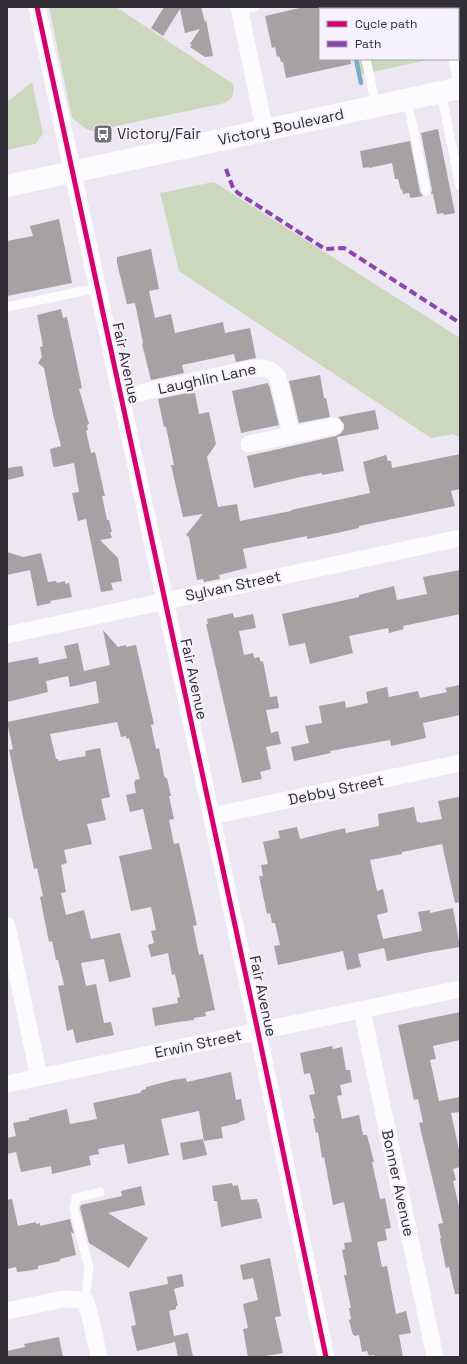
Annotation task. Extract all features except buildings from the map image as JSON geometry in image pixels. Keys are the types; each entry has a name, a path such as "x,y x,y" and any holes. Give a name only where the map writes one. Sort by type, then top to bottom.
{"main road":[{"name":"Victory Boulevard","path":"7,186 453,89"}],"street":[{"name":"Fair Avenue","path":"37,7 212,816 326,1357"},
{"path":"244,8 265,131"},
{"name":"Laughlin Lane","path":"121,397 249,369 265,368 272,371 278,377 291,435"},
{"path":"248,444 334,426"},
{"name":"Sylvan Street","path":"7,635 460,538"},
{"name":"Debby Street","path":"212,816 460,764"},
{"path":"7,926 39,1077"},
{"name":"Erwin Street","path":"7,1084 460,989"},
{"name":"Bonner Avenue","path":"362,1010 435,1357"},
{"path":"7,1311 63,1299 85,1300 92,1320 99,1357"}],"lane":[{"path":"366,60 376,106"},
{"path":"453,60 453,89 460,186"},
{"path":"408,99 426,191"},
{"path":"7,308 97,288"},
{"path":"85,1300 89,1268 74,1210 76,1198 100,1192"}],"path":[{"path":"436,8 444,7"}],"green space":[{"path":"49,7 116,7 233,84 233,95 225,103 92,131 89,130 72,118"},
{"path":"460,7 460,53 459,8 344,8"},
{"path":"355,60 427,60 358,75"},
{"path":"32,82 43,134 35,144 7,150 7,102"},
{"path":"214,182 460,338 460,438 453,434 431,438 179,271 160,193"}],"waterway":[{"path":"356,60 361,83"}],"marked path":[{"path":"226,169 233,188 238,193 325,249 344,248 460,323"}],"cycle path":[{"path":"37,7 258,1032 326,1357"}],"place":[{"name":"Victory/Fair","path":"103,134"}]}
